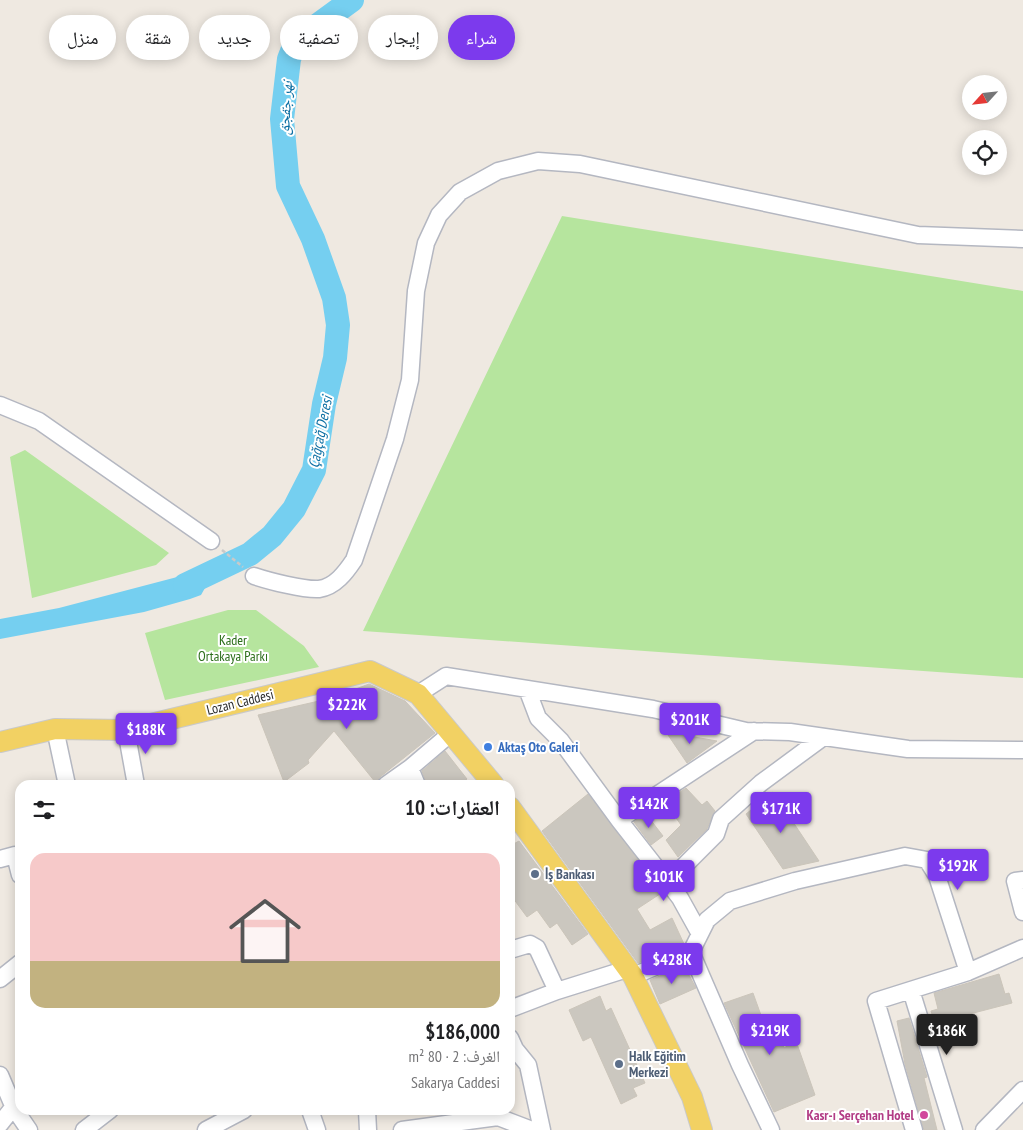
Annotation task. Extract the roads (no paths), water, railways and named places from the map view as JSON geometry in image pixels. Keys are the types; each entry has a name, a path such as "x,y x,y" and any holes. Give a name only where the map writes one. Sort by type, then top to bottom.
{"main road":[{"name":"Lozan Caddesi","path":"0,742 55,729 126,730 370,671 418,694 490,780"},
{"path":"515,814 630,972 692,1097 702,1130"}],"street":[{"path":"254,576 274,582 319,589 342,577 354,560 395,439 410,380 416,291 426,243 439,215 460,192 498,171 538,161 580,164 918,235 1023,239"},
{"path":"0,405 39,421 211,541"},
{"path":"418,694 446,676 653,709 754,731 790,732 908,749 1023,750"},
{"path":"526,689 538,718 561,741 618,820 668,882 680,898 700,934"},
{"path":"55,729 66,780"},
{"path":"126,730 135,780"},
{"path":"618,820 754,731"},
{"path":"393,780 450,734"},
{"path":"668,882 716,834 721,819 761,783 822,738"},
{"path":"410,768 415,780"},
{"path":"0,859 15,855"},
{"path":"515,1007 557,991 630,972 691,952 707,920 730,901 795,881 905,856 927,860 937,876 968,972"},
{"path":"1023,880 1015,881 1023,912"},
{"path":"515,948 530,944 537,948 557,991"},
{"path":"914,1130 876,1001 968,972 1023,948"},
{"path":"691,952 740,1065 772,1130"},
{"path":"0,979 15,968"},
{"path":"911,990 954,1130"},
{"path":"515,1050 528,1065 542,1130"},
{"path":"0,1075 15,1101"},
{"path":"984,1130 1023,1090"},
{"path":"0,1124 15,1106"},
{"path":"22,1115 29,1130"},
{"path":"84,1130 104,1115"},
{"path":"206,1130 234,1115"},
{"path":"312,1115 317,1130"},
{"path":"367,1115 368,1130"},
{"path":"402,1130 498,1117 532,1130"}],"water":[{"path":"214,572 201,595 190,599 144,612 0,639 0,619 59,608 181,576"}],"waterway":[{"name":"Çağçağ Deresi","path":"185,585 250,554 272,536 294,509 314,470 324,404 335,358 338,325 334,298 313,239 288,186 282,119 289,59 296,41 352,0"}],"place":[{"name":"Aktaş Oto Galeri","path":"488,747"},
{"name":"İş Bankası","path":"535,874"},
{"name":"Halk Eğitim Merkezi","path":"619,1064"},
{"name":"Kasr-ı Serçehan Hotel","path":"924,1115"}],"water label":[{"name":"نهر جقجق","path":"285,108"}],"park label":[{"name":"Kader Ortakaya Parkı","path":"233,648"}]}
